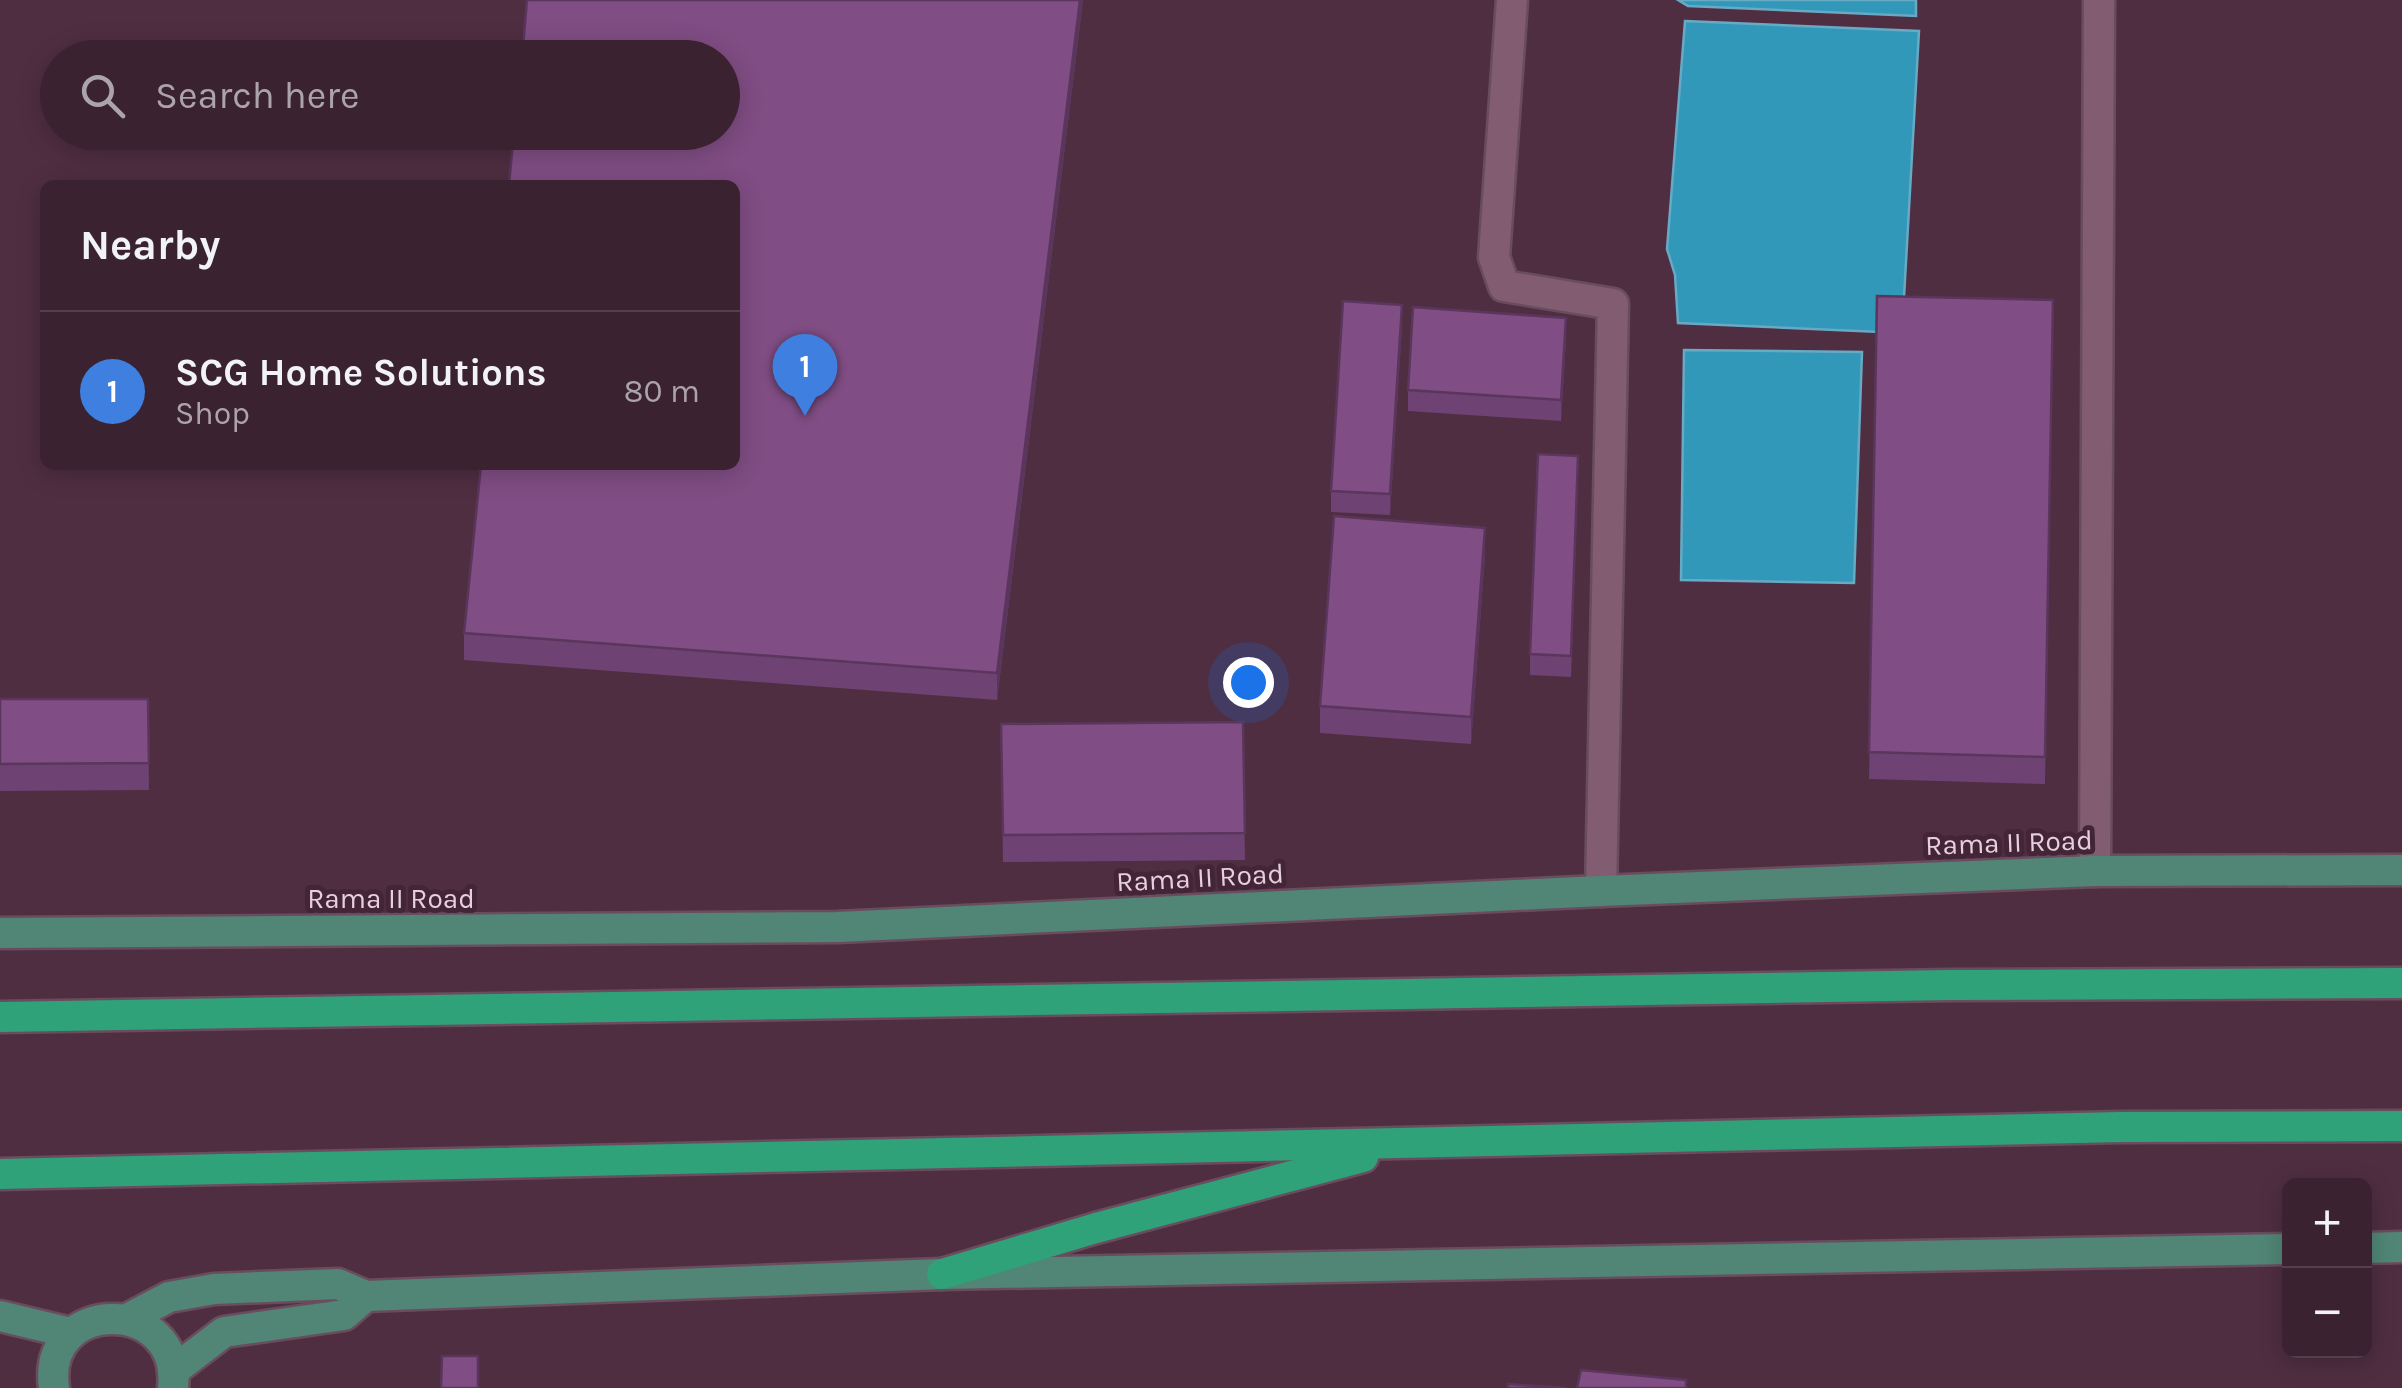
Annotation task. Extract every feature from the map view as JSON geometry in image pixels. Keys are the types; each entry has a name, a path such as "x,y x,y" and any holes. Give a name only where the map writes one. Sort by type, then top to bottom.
{"highway":[{"path":"0,1018 1951,985 2402,983"},
{"path":"0,1174 2121,1127 2402,1126"},
{"path":"942,1274 1096,1228 1410,1145"}],"main road":[{"name":"Rama II Road","path":"0,933 838,928 2094,871 2402,870"},
{"path":"2372,1248 2402,1248"},
{"path":"127,1319 169,1296 214,1289 338,1284 366,1296 942,1274 2282,1249"},
{"path":"54,1388 52,1373 58,1351 72,1333 98,1319 127,1319 144,1326 158,1338 173,1380 224,1332 344,1315 366,1296"},
{"path":"0,1316 72,1333"}],"street":[{"path":"1512,0 1494,257 1504,286 1613,304 1601,891"},
{"path":"2094,871 2099,0"}],"water":[{"path":"1678,0 1916,0 1916,16 1688,6"},
{"path":"1685,21 1919,31 1902,333 1678,323 1675,275 1667,249"},
{"path":"1684,350 1862,352 1854,583 1681,580"}],"building":[{"path":"527,0 1080,0 997,673 464,633 480,470 740,470 740,180 509,180 512,150 740,150 740,40 524,40"},
{"path":"1877,296 2053,300 2045,757 1869,752"},
{"path":"1343,301 1402,305 1390,494 1331,491"},
{"path":"1413,307 1566,318 1561,400 1408,390"},
{"path":"1538,454 1578,456 1571,656 1530,654"},
{"path":"1334,516 1485,528 1471,717 1320,706"},
{"path":"0,699 148,699 149,763 0,764"},
{"path":"1243,722 1245,833 1003,835 1001,724"},
{"path":"442,1356 478,1356 478,1388 441,1388"},
{"path":"1581,1370 1686,1380 1686,1388 1577,1388"},
{"path":"1508,1384 1567,1388 1508,1388"}],"place":[{"name":"SCG Home Solutions","path":"805,416"}]}
